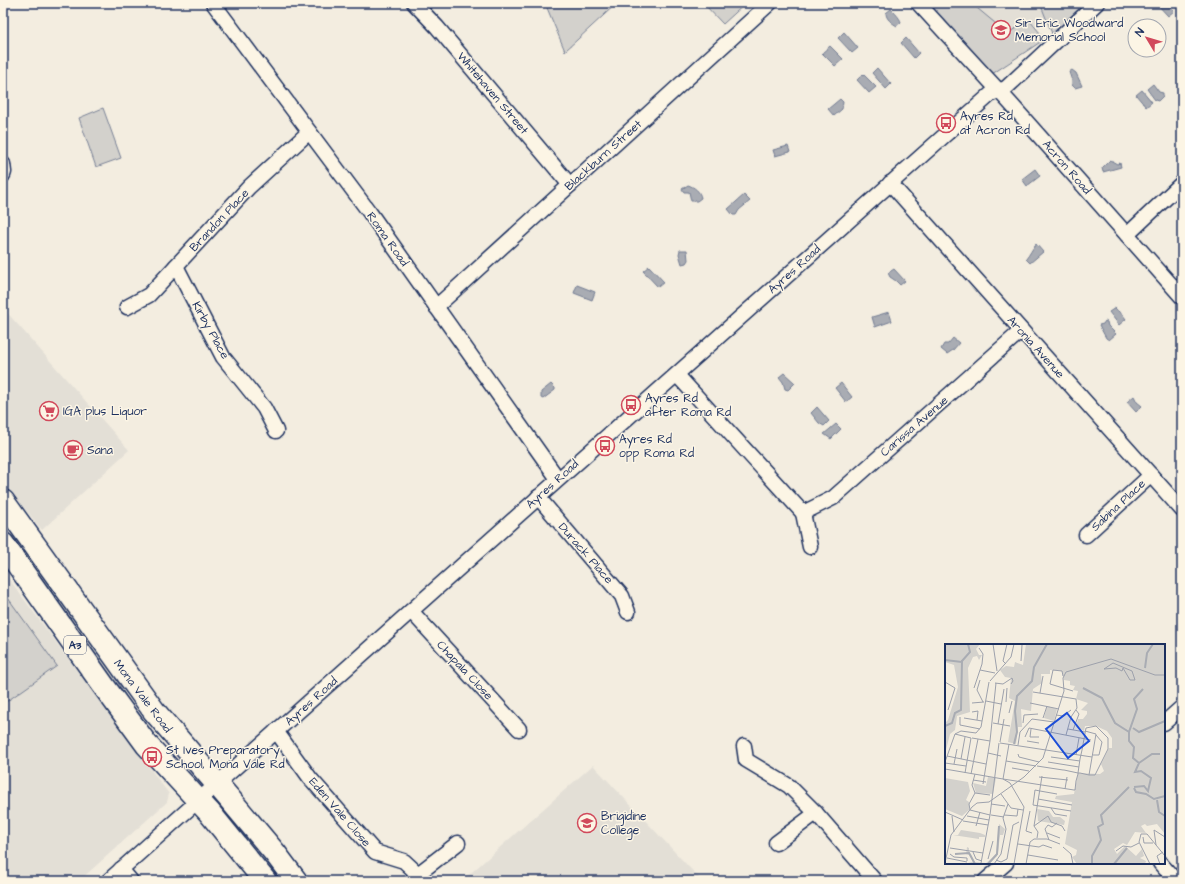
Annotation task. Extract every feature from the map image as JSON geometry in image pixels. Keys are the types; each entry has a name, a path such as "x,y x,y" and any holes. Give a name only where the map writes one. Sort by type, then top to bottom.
{"highway":[{"name":"Mona Vale Road","path":"3,501 154,711 275,853 296,881"},
{"name":"A3","path":"3,544 103,686 147,745 235,842 265,881"}],"street":[{"name":"Roma Road","path":"213,3 370,213 558,479"},
{"name":"Whitehaven Street","path":"414,3 437,27 570,185"},
{"name":"Blackburn Street","path":"436,307 770,3"},
{"name":"Acron Road","path":"918,3 999,91 1182,297"},
{"name":"Ayres Road","path":"108,881 890,183 991,94 1006,88 1097,3"},
{"name":"Brandon Place","path":"128,307 149,295 249,187 309,132"},
{"path":"3,164 3,175"},
{"name":"Aronia Avenue","path":"890,183 1182,510"},
{"path":"1127,235 1182,184"},
{"name":"Kirby Place","path":"176,266 223,357 264,408 276,431"},
{"name":"Carissa Avenue","path":"803,514 832,498 1021,331"},
{"path":"677,374 803,514 810,548"},
{"name":"Sabina Place","path":"1086,535 1151,475"},
{"name":"Durack Place","path":"538,497 622,596 628,612"},
{"name":"Chapala Close","path":"411,611 520,729"},
{"path":"1165,722 1182,707"},
{"name":"Eden Vale Close","path":"276,731 310,778 375,852 404,861 415,877 458,844"},
{"path":"744,746 746,760 789,786 816,813 875,881"},
{"path":"776,844 816,813"},
{"path":"985,881 1005,864"},
{"path":"1161,864 1176,881"},
{"path":"121,869 131,881"}],"shaded area":[{"path":"545,3 617,3 565,51"},
{"path":"703,3 746,3 723,24"},
{"path":"925,3 971,3 1007,33 1030,21 1045,39 989,76"},
{"name":"Sir Eric Woodward Memorial School","path":"941,3 1064,3 1006,57"},
{"path":"1040,3 1088,3 1053,36"},
{"path":"1156,3 1166,3 1174,11 1168,16"},
{"path":"891,9 901,22 897,26 890,21 886,15 886,13"},
{"path":"844,32 858,48 852,53 838,38"},
{"path":"906,38 919,53 914,58 901,43"},
{"path":"830,46 843,59 835,66 822,53"},
{"path":"877,68 891,84 886,89 872,73"},
{"path":"1072,70 1076,73 1082,86 1075,88 1072,85 1069,72"},
{"path":"863,74 876,87 869,93 857,80"},
{"path":"1153,84 1159,92 1163,93 1163,96 1158,101 1155,100 1147,89"},
{"path":"1142,90 1152,102 1146,107 1136,95"},
{"path":"840,99 843,102 842,109 834,116 828,109"},
{"path":"103,108 121,158 96,167 79,118"},
{"path":"788,146 790,152 775,156 773,150"},
{"path":"1110,160 1117,164 1120,163 1121,167 1103,172 1102,168"},
{"path":"1035,169 1040,176 1027,186 1022,179"},
{"path":"688,185 699,193 701,198 697,201 691,201 689,192 684,192 682,189"},
{"path":"744,195 750,201 739,210 736,215 733,215 728,209"},
{"path":"1036,244 1043,252 1030,263 1026,259"},
{"path":"680,250 687,250 688,260 686,263 682,264 679,254"},
{"path":"649,266 664,282 658,287 643,271"},
{"path":"894,269 905,281 900,285 890,277 888,273"},
{"path":"577,285 595,292 592,300 574,293"},
{"path":"3,308 129,450 42,530 3,482"},
{"path":"1115,308 1126,319 1119,325 1109,312"},
{"path":"889,312 892,321 875,327 872,317"},
{"path":"1105,321 1116,334 1109,340 1106,338 1099,325 1103,324"},
{"path":"953,338 959,343 947,354 941,349 944,344 948,344"},
{"path":"784,373 795,383 788,390 785,389 783,382 779,377"},
{"path":"841,383 852,397 846,402 835,388"},
{"path":"551,384 555,390 543,399 541,398 541,392"},
{"path":"1134,396 1137,402 1142,406 1136,412 1127,402"},
{"path":"817,407 829,421 824,426 819,423 811,413"},
{"path":"836,424 841,429 831,439 824,434"},
{"path":"6,521 107,663 129,702 136,710 134,712 3,530 3,523"},
{"path":"3,571 169,794 167,802 79,881 3,881"},
{"path":"3,591 57,666 3,704"},
{"name":"Brigidine College","path":"593,765 702,881 462,881"}],"place":[{"name":"Sir Eric Woodward Memorial School","path":"1001,30"},
{"name":"Ayres Rd at Acron Rd","path":"946,123"},
{"name":"Ayres Rd after Roma Rd","path":"631,405"},
{"name":"IGA plus Liquor","path":"49,411"},
{"name":"Ayres Rd opp Roma Rd","path":"605,446"},
{"name":"Sana","path":"73,450"},
{"name":"St Ives Preparatory School, Mona Vale Rd","path":"152,757"},
{"name":"Brigidine College","path":"587,823"}]}
